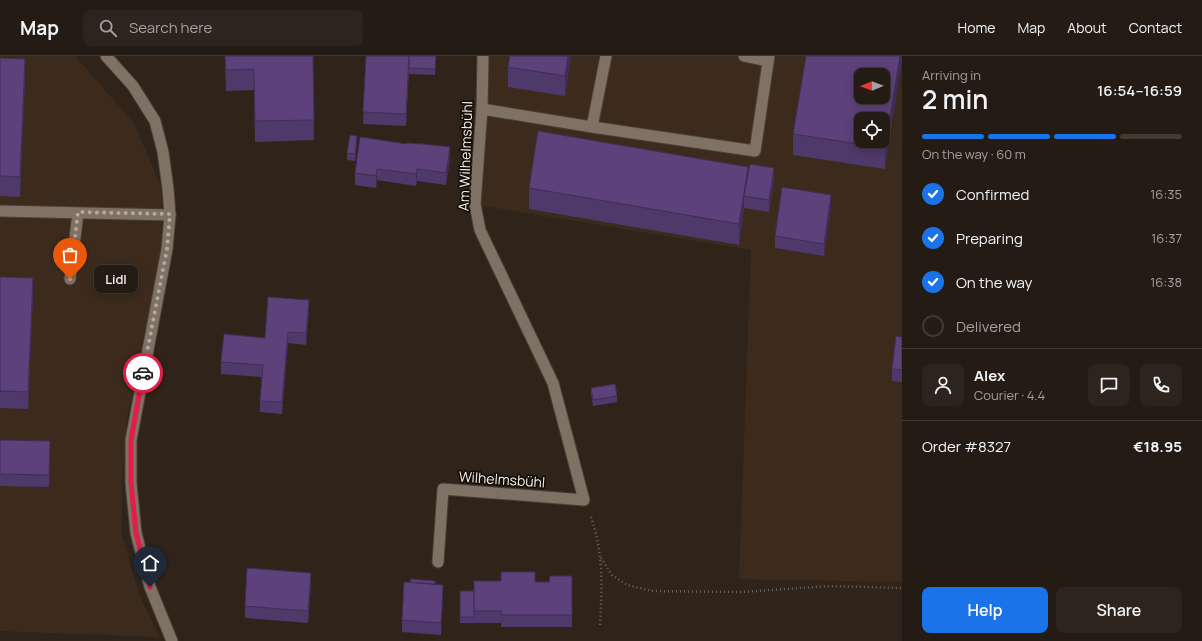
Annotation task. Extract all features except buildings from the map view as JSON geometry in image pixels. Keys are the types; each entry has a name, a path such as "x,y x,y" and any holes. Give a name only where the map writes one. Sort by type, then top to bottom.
{"street":[{"path":"106,56 133,86 155,121 163,152 170,214 167,249 131,440 131,483 136,533 150,587 172,641"},
{"name":"Am Wilhelmsbühl","path":"483,56 482,109 475,204 480,230 553,383 584,500"},
{"path":"592,127 606,56"},
{"path":"482,109 592,127 755,150 769,58 744,56"},
{"path":"0,211 170,214"},
{"path":"70,279 78,212"},
{"name":"Wilhelmsbühl","path":"438,562 443,489 584,500"}],"path":[{"path":"584,500 596,532 601,558 600,625"},
{"path":"601,558 612,575 622,582 627,585 653,591 741,592 830,586 902,588"}],"shaded area":[{"path":"0,56 75,56 134,123 161,187 162,250 127,417 122,486 122,535 139,594 159,637 0,631"},
{"path":"477,56 902,56 902,582 739,579 751,250 472,204"}],"way so far":[{"path":"70,279 78,212 170,214 167,249 143,373"}],"place":[{"name":"Lidl","path":"70,279"}],"route":[{"path":"143,373 131,440 131,483 136,533 150,587"}]}
